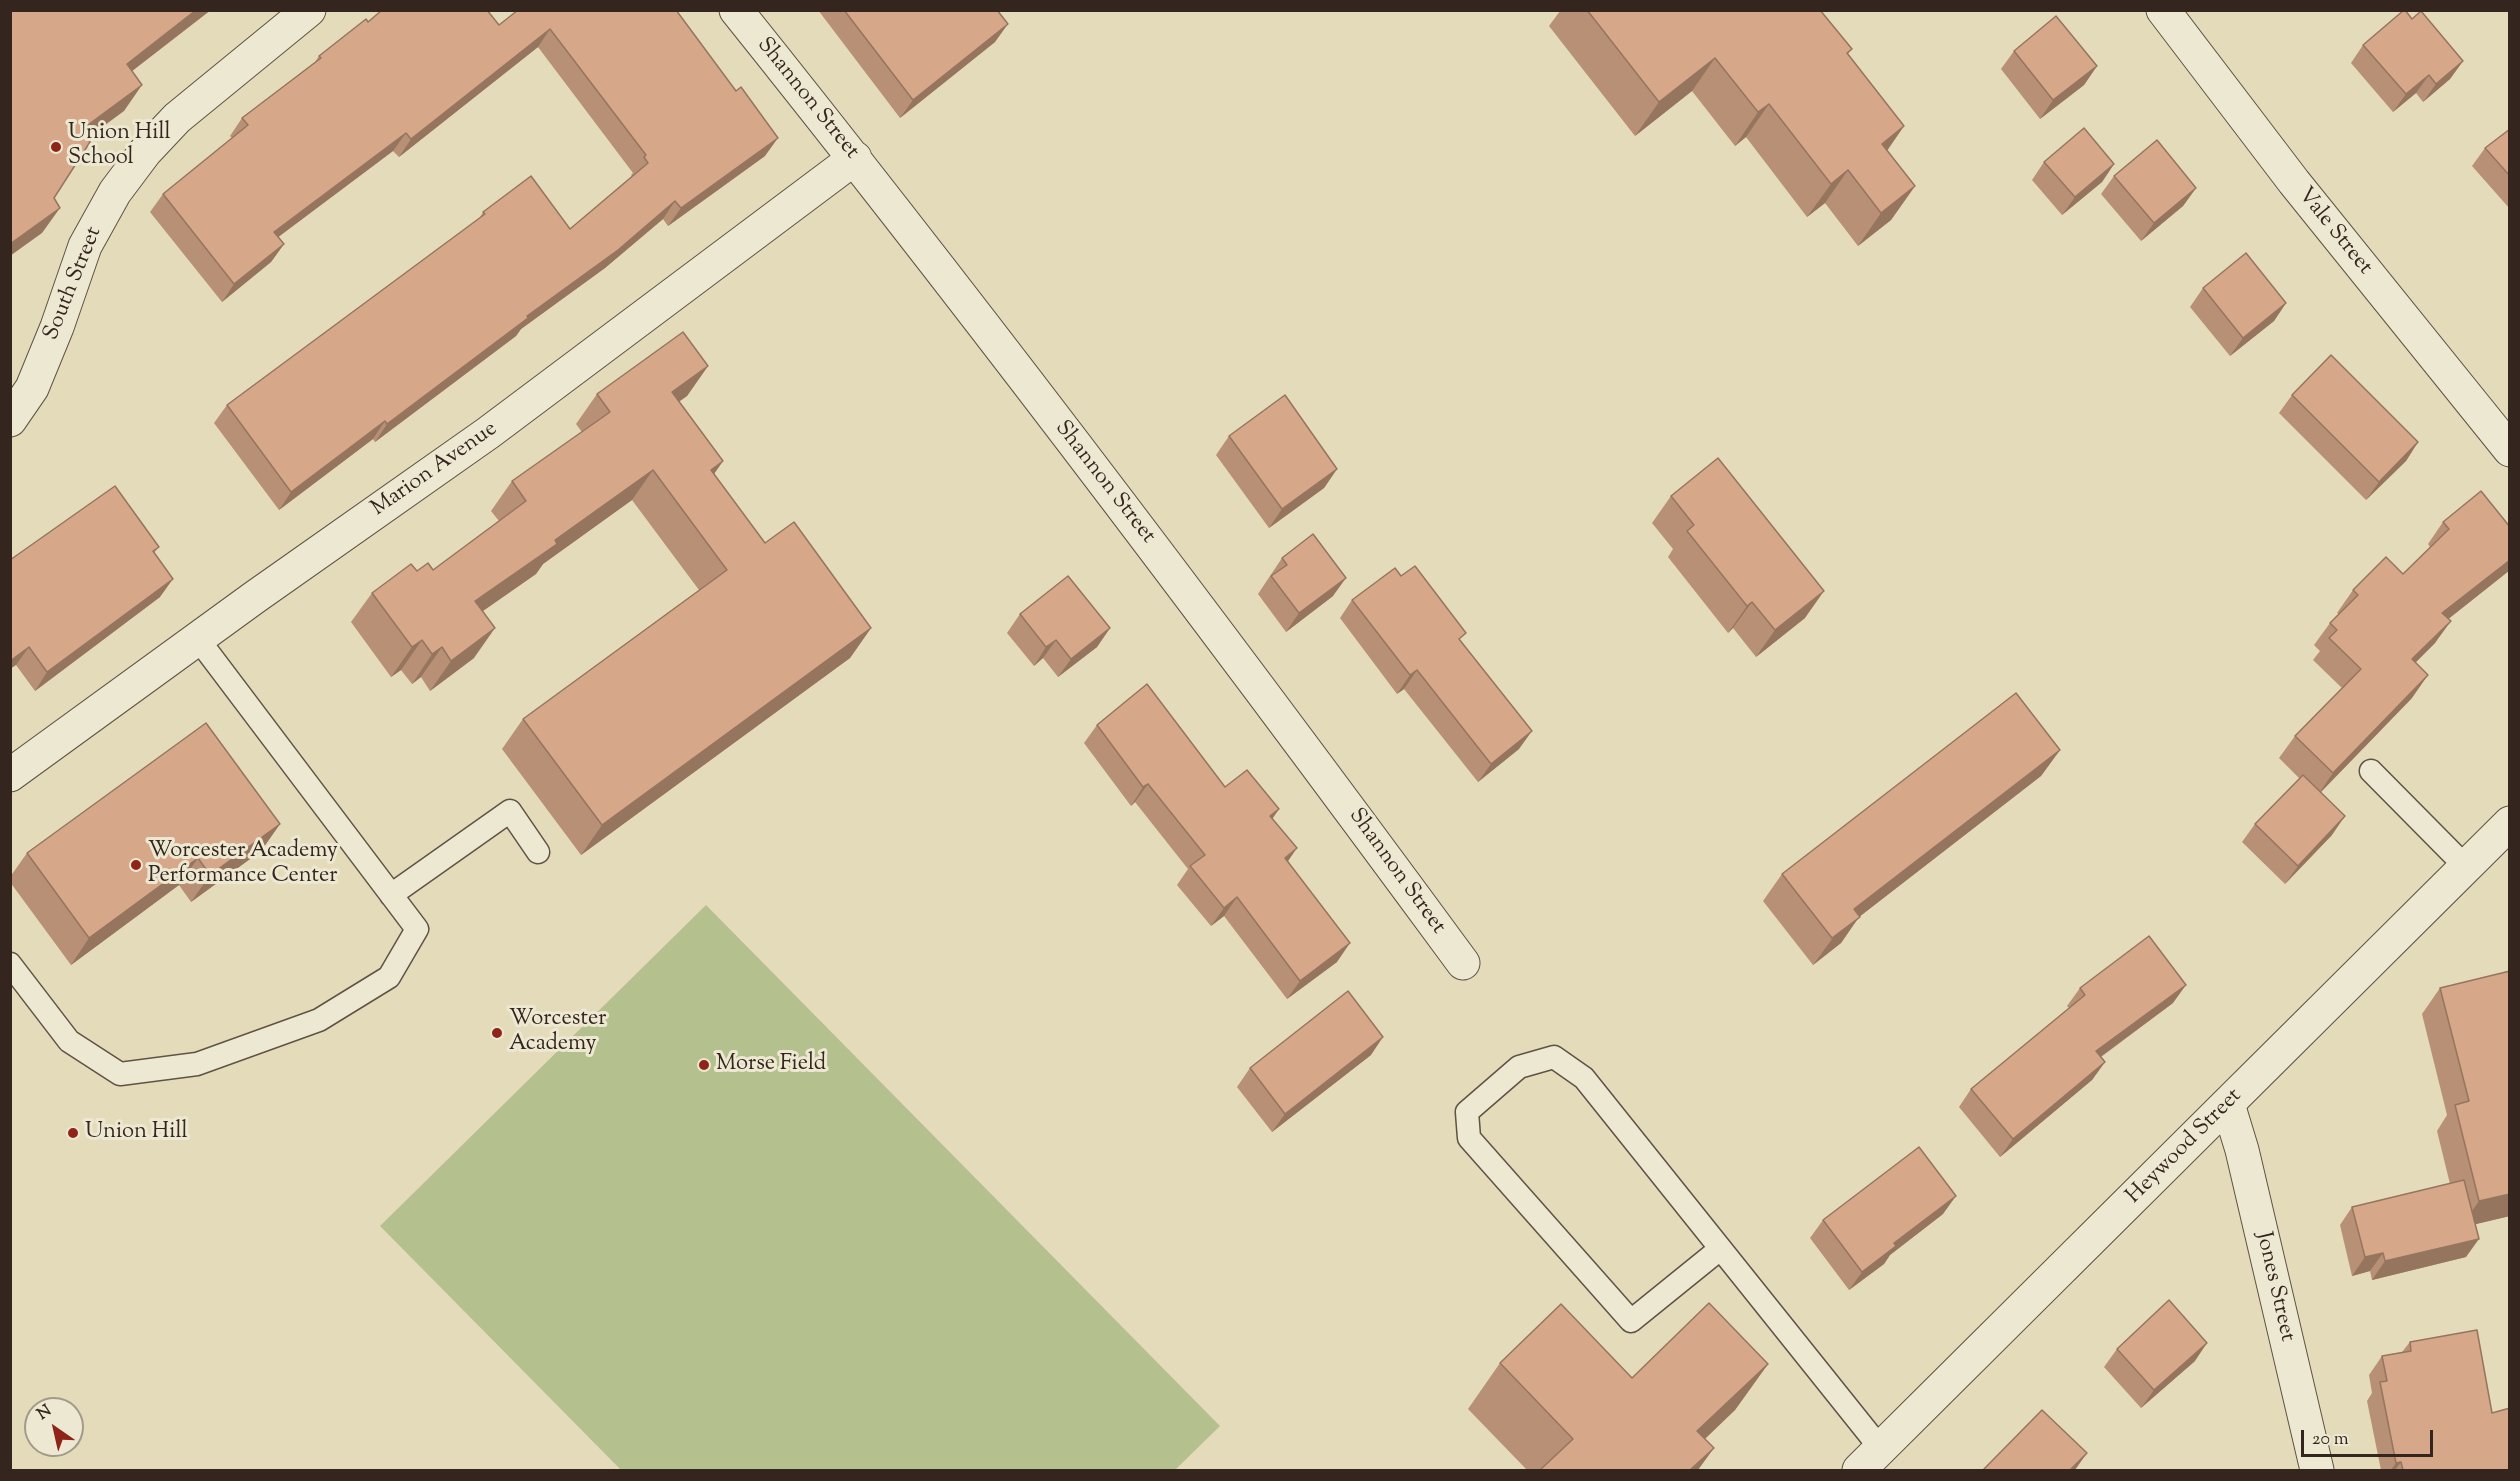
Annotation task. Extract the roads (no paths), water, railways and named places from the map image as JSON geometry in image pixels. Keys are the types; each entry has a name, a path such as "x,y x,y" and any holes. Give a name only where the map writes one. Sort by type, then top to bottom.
{"street":[{"name":"South Street","path":"10,420 32,388 57,327 85,246 115,192 145,152 177,118 309,10"},
{"name":"Shannon Street","path":"736,10 855,158 1245,667 1463,963"},
{"name":"Vale Street","path":"2163,10 2294,182 2510,450"},
{"name":"Marion Avenue","path":"10,775 488,433 855,158"},
{"name":"Heywood Street","path":"1870,1460 2510,823"},
{"name":"Jones Street","path":"2228,1104 2242,1150 2317,1470"}],"lane":[{"path":"10,964 69,1041 120,1074 197,1064 319,1020 388,977 417,929 198,639"},
{"path":"2371,771 2466,867"},
{"path":"391,895 510,811 538,852"},
{"path":"1720,1249 1631,1321 1469,1138 1467,1112 1519,1067 1554,1057 1584,1078 1720,1249 1870,1460"}],"place":[{"name":"Union Hill School","path":"56,147"},
{"name":"Worcester Academy Performance Center","path":"136,865"},
{"name":"Worcester Academy","path":"497,1033"},
{"name":"Morse Field","path":"704,1065"},
{"name":"Union Hill","path":"73,1133"}]}
